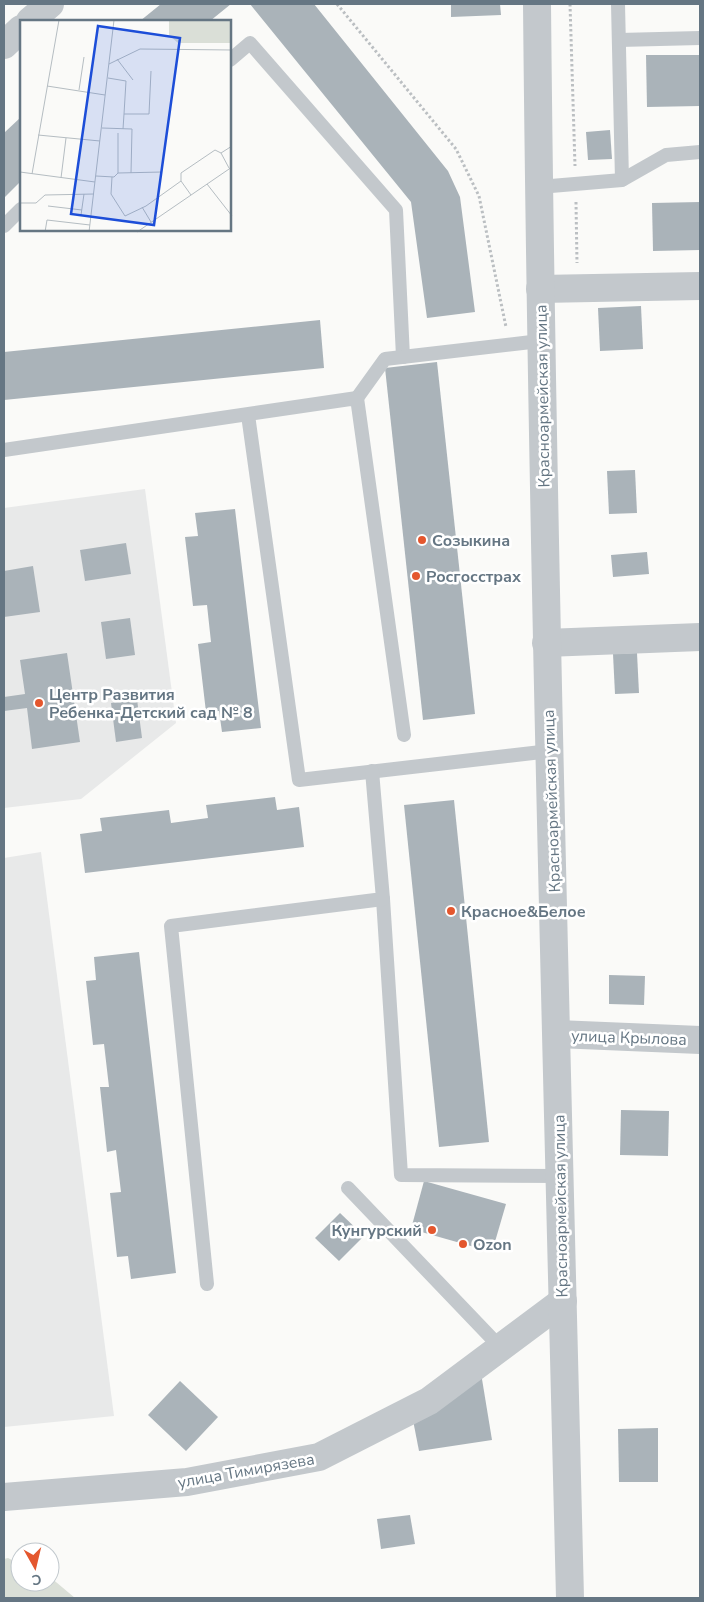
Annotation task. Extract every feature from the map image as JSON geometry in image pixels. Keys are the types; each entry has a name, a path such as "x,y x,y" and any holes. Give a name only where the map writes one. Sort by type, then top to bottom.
{"street":[{"path":"31,20 50,4"},
{"name":"Красноармейская улица","path":"537,4 540,341 546,643 570,1598"},
{"path":"4,45 20,31"},
{"path":"540,289 700,286"},
{"path":"546,643 700,637"},
{"name":"улица Крылова","path":"557,1034 700,1040"},
{"name":"улица Тимирязева","path":"4,1498 187,1482 319,1457 429,1401 563,1301"}],"lane":[{"path":"618,4 622,180"},
{"path":"618,40 700,38"},
{"path":"231,59 250,43 396,210 403,358"},
{"path":"539,187 622,180 666,155 700,152"},
{"path":"4,226 20,210"},
{"path":"404,735 357,398 385,360 540,341"},
{"path":"4,450 357,398"},
{"path":"248,414 299,780 550,751"},
{"path":"372,771 384,899 401,1175 559,1176"},
{"path":"207,1284 171,926 384,899"},
{"path":"348,1188 500,1348"}],"path":[{"path":"337,4 456,149 479,196 510,345"},
{"path":"570,4 578,289"}],"shaded area":[{"path":"145,489 176,723 81,799 4,808 4,508"},
{"path":"41,852 114,1416 4,1427 4,858"},
{"path":"4,1559 10,1559 10,1592 60,1592 60,1585 75,1598 4,1598"}],"building":[{"path":"161,4 231,4 211,20 141,20"},
{"path":"250,4 314,4 448,171 460,197 475,312 427,318 411,202"},
{"path":"451,4 500,4 501,15 451,17"},
{"path":"646,55 700,55 700,106 647,107"},
{"path":"20,118 20,182 4,198 4,133"},
{"path":"610,130 612,159 588,160 586,132"},
{"path":"700,202 700,250 653,251 652,203"},
{"path":"641,306 643,349 600,351 598,308"},
{"path":"320,320 324,368 4,400 4,352"},
{"path":"437,362 475,714 423,720 385,368"},
{"path":"635,470 637,513 609,514 607,471"},
{"path":"235,509 261,728 222,732 219,711 206,712 198,644 211,642 207,605 193,606 185,537 198,536 195,513"},
{"path":"126,543 131,574 85,581 80,550"},
{"path":"647,552 649,574 613,577 611,555"},
{"path":"33,566 40,612 4,617 4,571"},
{"path":"130,618 135,655 106,659 101,622"},
{"name":"Центр Развития Ребенка-Детский сад № 8","path":"67,653 80,742 32,749 27,708 4,711 4,697 25,694 20,660"},
{"path":"637,653 639,693 615,694 613,654"},
{"path":"137,699 142,738 116,742 111,703"},
{"path":"275,797 277,810 299,807 304,847 85,873 80,834 102,831 100,818 169,810 171,823 208,818 206,805"},
{"path":"454,800 489,1142 439,1147 404,805"},
{"path":"139,952 176,1273 131,1279 128,1256 117,1257 110,1193 121,1192 116,1150 107,1152 100,1087 109,1087 104,1044 93,1045 86,981 96,980 94,957"},
{"path":"609,975 645,976 644,1005 609,1004"},
{"path":"621,1110 669,1111 668,1156 620,1155"},
{"path":"424,1181 506,1204 492,1252 411,1229"},
{"path":"340,1213 364,1236 339,1261 315,1238"},
{"path":"481,1373 492,1440 419,1451 412,1415"},
{"path":"180,1381 218,1417 186,1451 148,1415"},
{"path":"658,1428 658,1482 619,1482 618,1429"},
{"path":"410,1515 415,1544 381,1549 377,1519"}],"place":[{"name":"Созыкина","path":"422,540"},
{"name":"Росгосстрах","path":"416,576"},
{"name":"Центр Развития Ребенка-Детский сад № 8","path":"39,703"},
{"name":"Красное&Белое","path":"451,911"},
{"name":"Кунгурский","path":"432,1230"},
{"name":"Ozon","path":"463,1244"}]}
